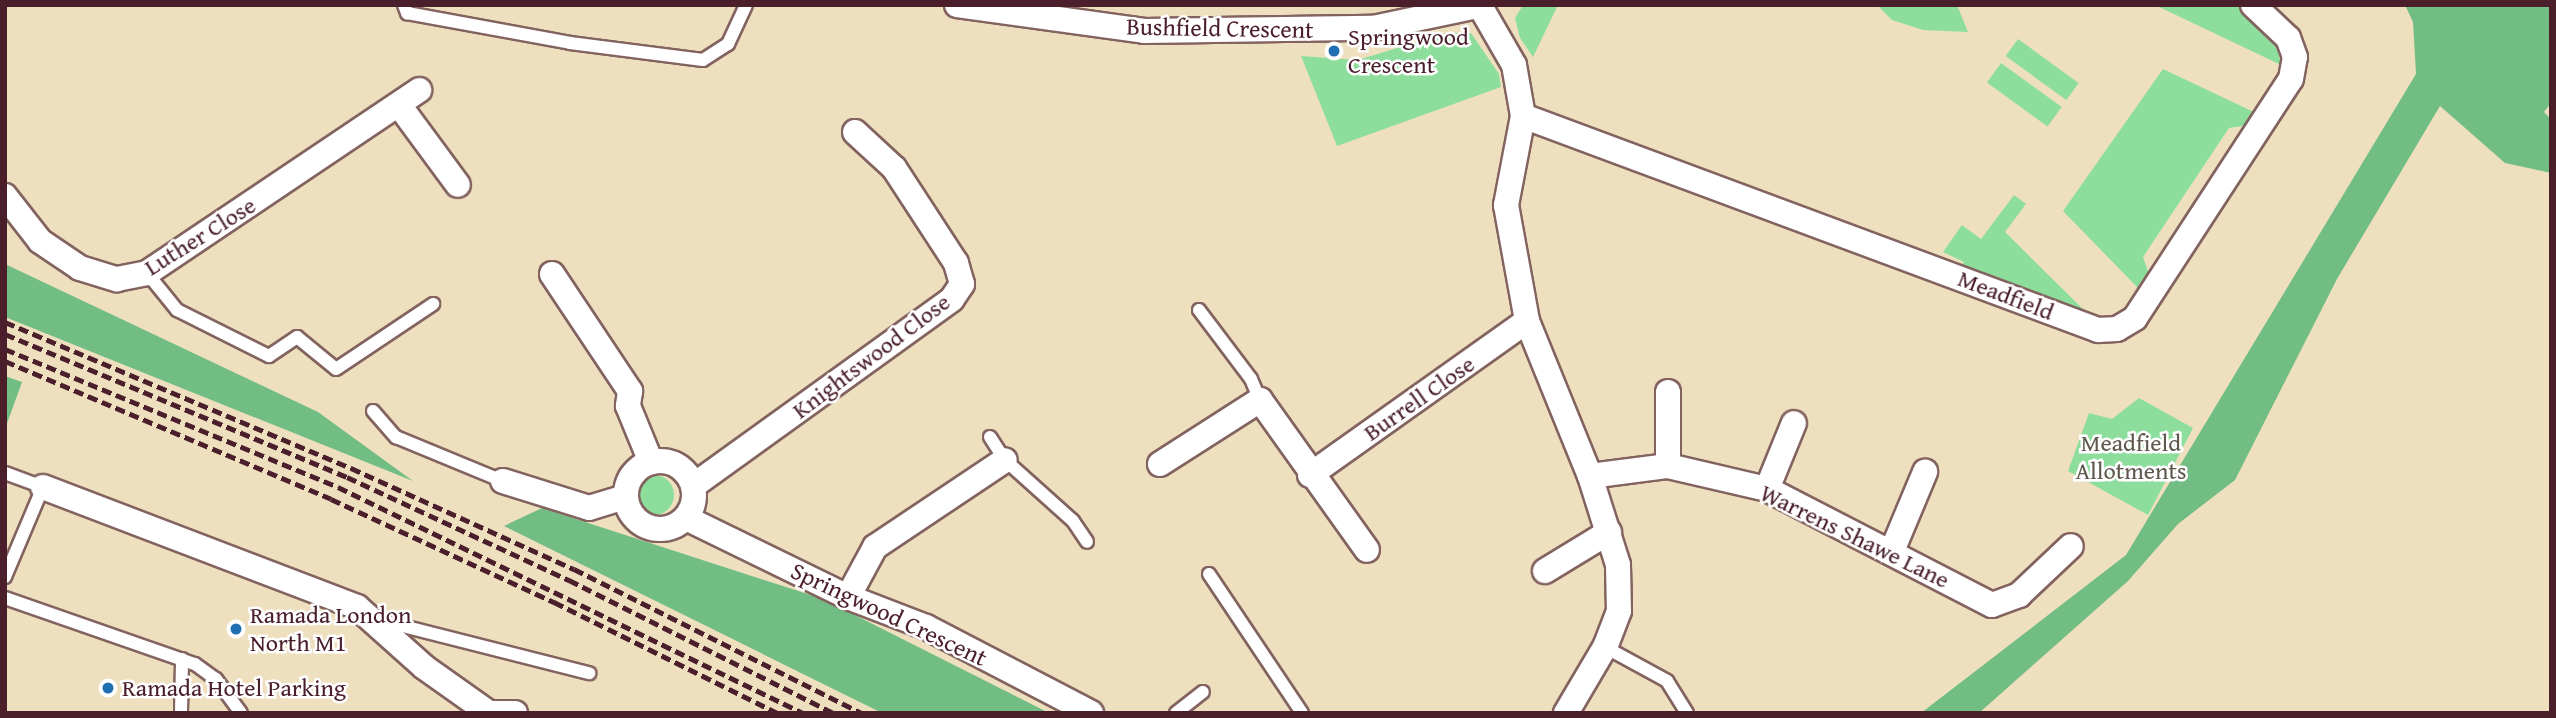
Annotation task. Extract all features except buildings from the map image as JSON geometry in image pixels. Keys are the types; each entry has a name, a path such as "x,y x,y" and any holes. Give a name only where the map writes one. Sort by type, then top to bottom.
{"street":[{"name":"Bushfield Crescent","path":"957,5 1144,31 1373,28 1481,6"},
{"name":"Meadfield","path":"1523,116 2098,330 2117,329 2135,318 2291,79 2295,57 2288,38 2253,5"},
{"path":"1481,6 1514,65 1523,116 1506,205 1527,321 1590,476 1618,565 1619,611 1605,647 1566,713"},
{"name":"Luther Close","path":"5,196 40,242 80,268 117,279 147,273 419,90"},
{"path":"399,105 458,185"},
{"name":"Knightswood Close","path":"693,486 952,299 962,284 957,263 894,168 855,132"},
{"path":"552,274 630,391 628,406 651,462"},
{"name":"Burrell Close","path":"1310,475 1527,321"},
{"path":"1668,392 1668,466"},
{"path":"1160,464 1260,400 1310,475 1367,550"},
{"path":"1767,489 1794,423"},
{"path":"848,597 875,547 1005,460"},
{"path":"651,462 672,463 693,486 694,498 686,518 665,529 643,526 627,508 625,496 632,475 651,462"},
{"name":"Warrens Shawe Lane","path":"1590,476 1668,466 1767,489 1892,551 1992,605 2019,595 2071,546"},
{"path":"1892,551 1925,472"},
{"path":"503,481 589,508 625,496"},
{"path":"43,487 357,607 375,619 425,667 489,713 515,713"},
{"name":"Springwood Crescent","path":"686,518 848,597 926,627 1091,713"},
{"path":"1545,570 1609,532"}],"lane":[{"path":"404,5 407,13 434,18 570,43 703,60 728,44 746,5"},
{"path":"147,273 177,310 269,356 297,337 336,369 433,304"},
{"path":"1199,310 1251,379 1260,400"},
{"path":"373,411 396,437 503,481"},
{"path":"989,438 1005,460 1073,521 1087,542"},
{"path":"5,473 43,487 5,577"},
{"path":"1209,574 1300,704 1302,713"},
{"path":"5,598 182,659 208,672 241,713"},
{"path":"375,619 589,673"},
{"path":"1605,647 1667,681 1687,713"},
{"path":"181,713 182,659"},
{"path":"1176,713 1203,692"},
{"path":"463,713 489,713"}],"green space":[{"path":"1523,5 1558,5 1533,57 1520,38 1515,18"},
{"path":"1877,5 1957,5 1968,32 1923,30 1892,20"},
{"path":"2155,5 2238,5 2276,40 2281,65"},
{"path":"2405,5 2551,5 2551,103 2544,112 2551,119 2551,173 2505,163 2440,106 2337,279 2235,480 2178,524 2128,581 1979,713 1921,713 2126,555 2416,74 2413,22"},
{"path":"1446,33 1471,33 1499,74 1501,87 1337,146 1301,56 1358,60"},
{"path":"2018,39 2079,83 2066,100 2006,56"},
{"path":"2001,63 2062,107 2048,127 1987,82"},
{"path":"2163,69 2256,113 2249,125 2229,128 2143,257 2149,274 2138,288 2063,211"},
{"path":"2014,195 2026,204 2005,232 2090,316 1961,267 1964,262 1943,252 1962,225 1981,239"},
{"path":"5,264 318,412 413,481 5,317"},
{"path":"5,376 22,382 5,429"},
{"name":"Meadfield Allotments","path":"2139,398 2193,428 2148,515 2068,471 2089,413 2112,419"},
{"path":"654,475 662,476 668,481 673,487 673,503 668,509 662,514 654,515 646,514 640,509 635,503 634,495 635,487 640,481 646,476"},
{"path":"542,508 823,599 1049,713 882,713 504,526"}],"railway":[{"path":"5,322 351,468 574,569 861,713"},
{"path":"5,334 347,477 569,580 834,713"},
{"path":"5,349 338,487 803,713"},
{"path":"5,361 331,499 554,602 778,713"}],"place":[{"name":"Springwood Crescent","path":"1334,51"},
{"name":"Ramada London North M1","path":"236,629"},
{"name":"Ramada Hotel Parking","path":"108,688"}]}
